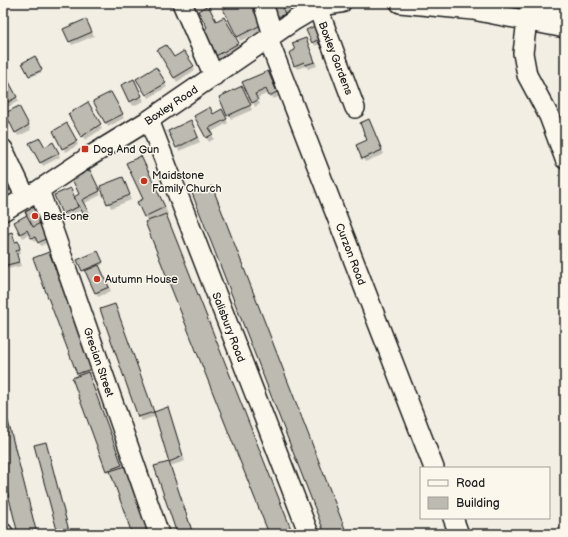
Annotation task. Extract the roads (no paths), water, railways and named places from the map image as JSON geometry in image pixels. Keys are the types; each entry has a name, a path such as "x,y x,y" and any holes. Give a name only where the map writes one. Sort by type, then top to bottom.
{"street":[{"path":"182,3 214,76"},
{"name":"Curzon Road","path":"263,3 271,37 434,467"},
{"name":"Boxley Road","path":"3,211 33,194 150,120 316,5 341,3"},
{"path":"400,3 533,15 547,12 565,4"},
{"name":"Boxley Gardens","path":"316,5 355,108"},
{"path":"533,15 565,28"},
{"path":"533,15 523,53 527,75 549,116 565,159"},
{"name":"Salisbury Road","path":"150,120 309,534"},
{"name":"Grecian Street","path":"3,148 33,194 159,534"},
{"path":"453,519 459,534"}],"place":[{"name":"Dog And Gun","path":"85,149"},
{"name":"Maidstone Family Church","path":"144,181"},
{"name":"Best-one","path":"35,216"},
{"name":"Autumn House","path":"97,279"}]}
